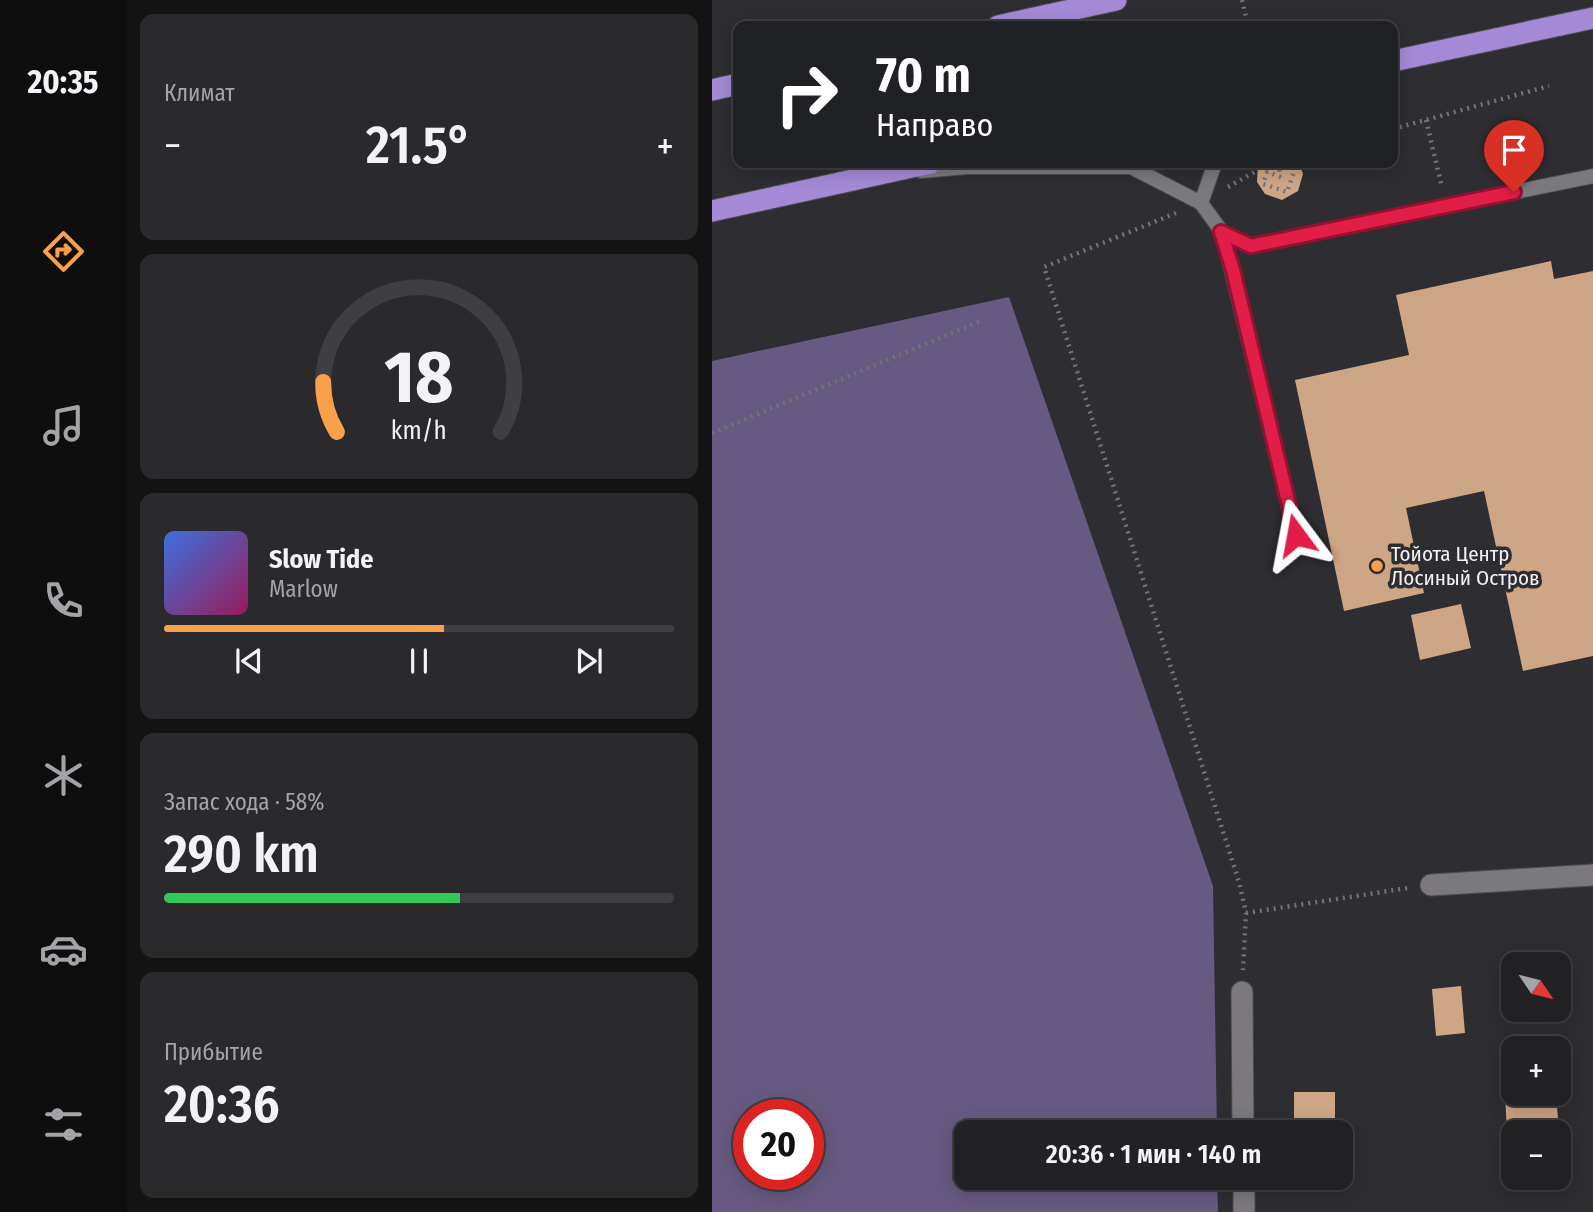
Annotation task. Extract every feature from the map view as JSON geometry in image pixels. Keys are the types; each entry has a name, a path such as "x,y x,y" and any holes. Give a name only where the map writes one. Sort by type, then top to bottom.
{"highway":[{"path":"1021,21 1116,0"},
{"path":"1398,60 1593,18"},
{"path":"712,90 733,85"},
{"path":"712,211 907,168"}],"street":[{"path":"1431,885 1593,875"},
{"path":"1242,992 1243,1120"},
{"path":"1244,1190 1244,1212"}],"lane":[{"path":"1398,69 1451,49"},
{"path":"874,175 955,168"},
{"path":"1133,168 1201,203 1221,232 1233,270 1296,535"},
{"path":"1201,203 1213,168"},
{"path":"1221,232 1251,246 1593,176"}],"path":[{"path":"1242,0 1247,21"},
{"path":"1398,128 1549,86"},
{"path":"1426,120 1444,192"},
{"path":"1279,168 1281,177 1267,172 1263,184 1287,192 1294,168"},
{"path":"1242,992 1246,913 1239,882 1044,267 1201,203 1257,170"},
{"path":"712,433 983,320"},
{"path":"1246,913 1431,885"}],"shaded area":[{"path":"1009,297 1213,886 1217,1120 954,1120 954,1190 1217,1190 1218,1212 712,1212 712,361"}],"building":[{"path":"1258,168 1301,168 1303,174 1298,191 1282,200 1265,194 1257,182"},
{"path":"1551,261 1554,279 1593,271 1593,656 1523,671 1484,491 1406,508 1424,593 1344,611 1295,380 1409,355 1396,295"},
{"path":"1461,604 1471,648 1420,660 1411,615"},
{"path":"1461,986 1465,1033 1436,1036 1432,989"},
{"path":"1294,1092 1335,1092 1335,1120 1294,1120"},
{"path":"1506,1106 1557,1106 1558,1120 1506,1120"}],"place":[{"name":"Тойота Центр Лосиный Остров","path":"1377,566"}],"route":[{"path":"1296,535 1233,270 1221,232 1251,246 1514,192"}]}
